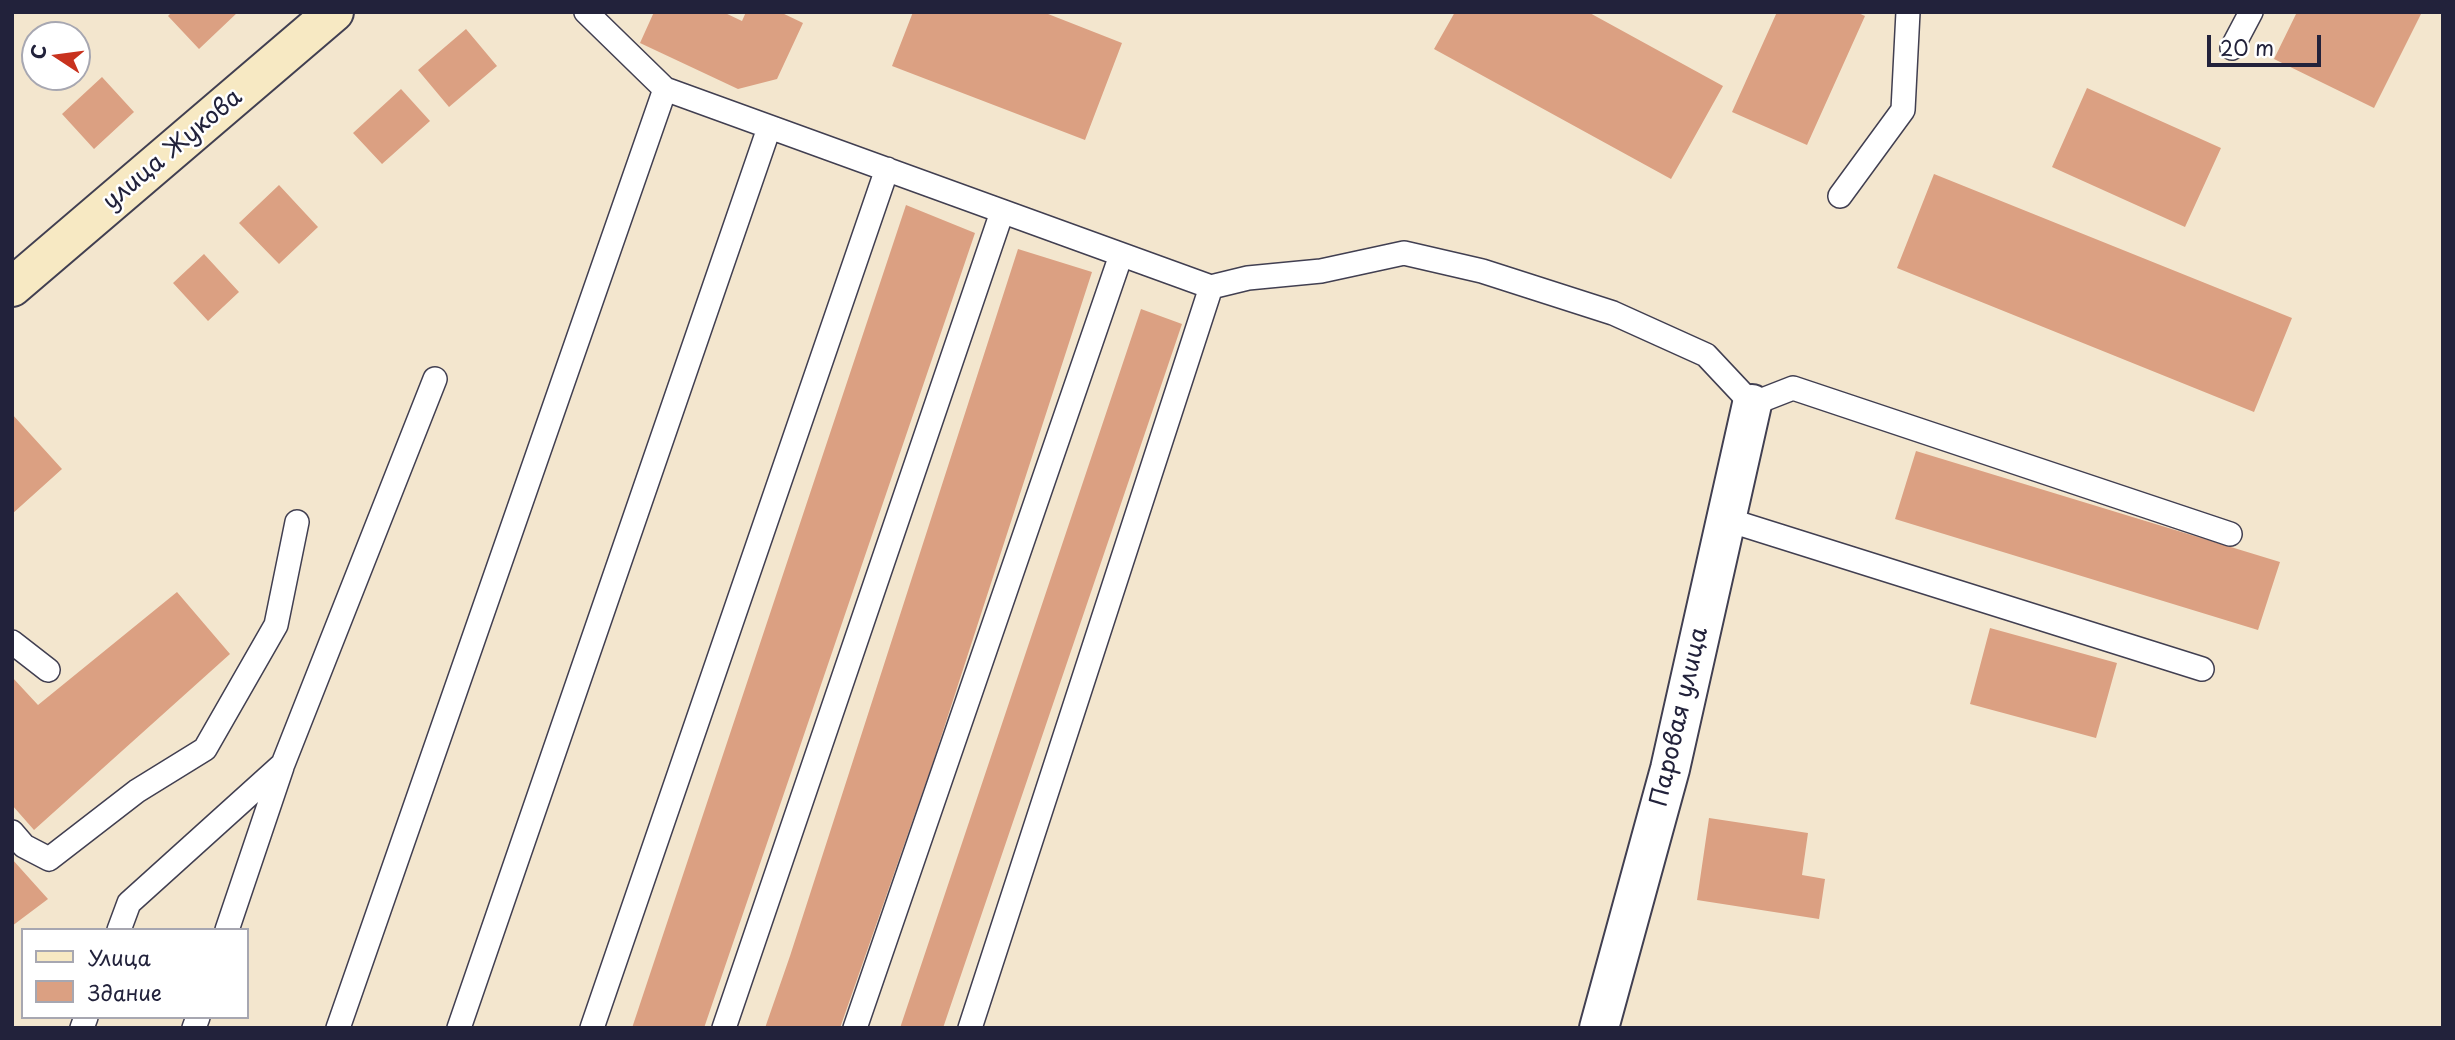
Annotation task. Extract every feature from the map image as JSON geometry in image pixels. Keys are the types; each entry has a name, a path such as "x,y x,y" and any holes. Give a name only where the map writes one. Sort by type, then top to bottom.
{"main road":[{"name":"улица Жукова","path":"12,287 334,12"}],"street":[{"name":"Паровая улица","path":"1599,1028 1670,769 1752,404"}],"lane":[{"path":"586,12 665,89 1212,287 1248,278 1321,271 1404,253 1482,271 1624,318 1706,355 1752,404 1793,388 2230,534"},
{"path":"1840,196 1903,110 1908,12"},
{"path":"2232,48 2251,12"},
{"path":"338,1028 665,89"},
{"path":"459,1028 769,128"},
{"path":"592,1028 887,169"},
{"path":"724,1028 1002,212"},
{"path":"855,1028 1121,255"},
{"path":"970,1028 1212,287"},
{"path":"228,928 283,764 435,379"},
{"path":"1725,519 2202,669"},
{"path":"12,832 24,846 49,859 137,791 205,749 276,625 297,522"},
{"path":"12,642 48,670"},
{"path":"120,928 129,903 283,764"}],"building":[{"path":"172,12 238,12 199,49 168,16"},
{"path":"654,12 723,12 742,21 746,12 780,12 803,23 777,79 738,89 640,43"},
{"path":"913,12 1043,12 1122,43 1085,140 892,66"},
{"path":"1455,12 1588,12 1723,86 1671,179 1434,49"},
{"path":"1777,12 1856,12 1865,16 1807,145 1732,112"},
{"path":"2297,12 2422,12 2374,108 2274,59"},
{"path":"466,29 497,66 449,107 418,70"},
{"path":"102,77 134,112 94,149 62,114 87,91 91,91 91,87"},
{"path":"2087,88 2221,148 2185,227 2052,167"},
{"path":"401,89 430,121 382,164 353,133"},
{"path":"1934,174 2292,318 2254,412 1897,268"},
{"path":"279,185 318,227 279,264 239,223"},
{"path":"906,205 975,233 704,1028 632,1028"},
{"path":"1018,249 1092,272 932,765 840,1028 765,1028 790,956"},
{"path":"204,254 239,292 208,321 173,283"},
{"path":"1141,309 1182,324 943,1028 900,1028"},
{"path":"12,414 62,469 12,514"},
{"path":"1916,451 2280,562 2258,630 1895,519"},
{"path":"177,592 230,654 34,830 12,805 12,677 38,705"},
{"path":"1990,628 2117,663 2096,738 1970,704"},
{"path":"1709,818 1808,833 1802,875 1825,879 1819,919 1697,900"},
{"path":"12,859 48,899 12,926"}]}
